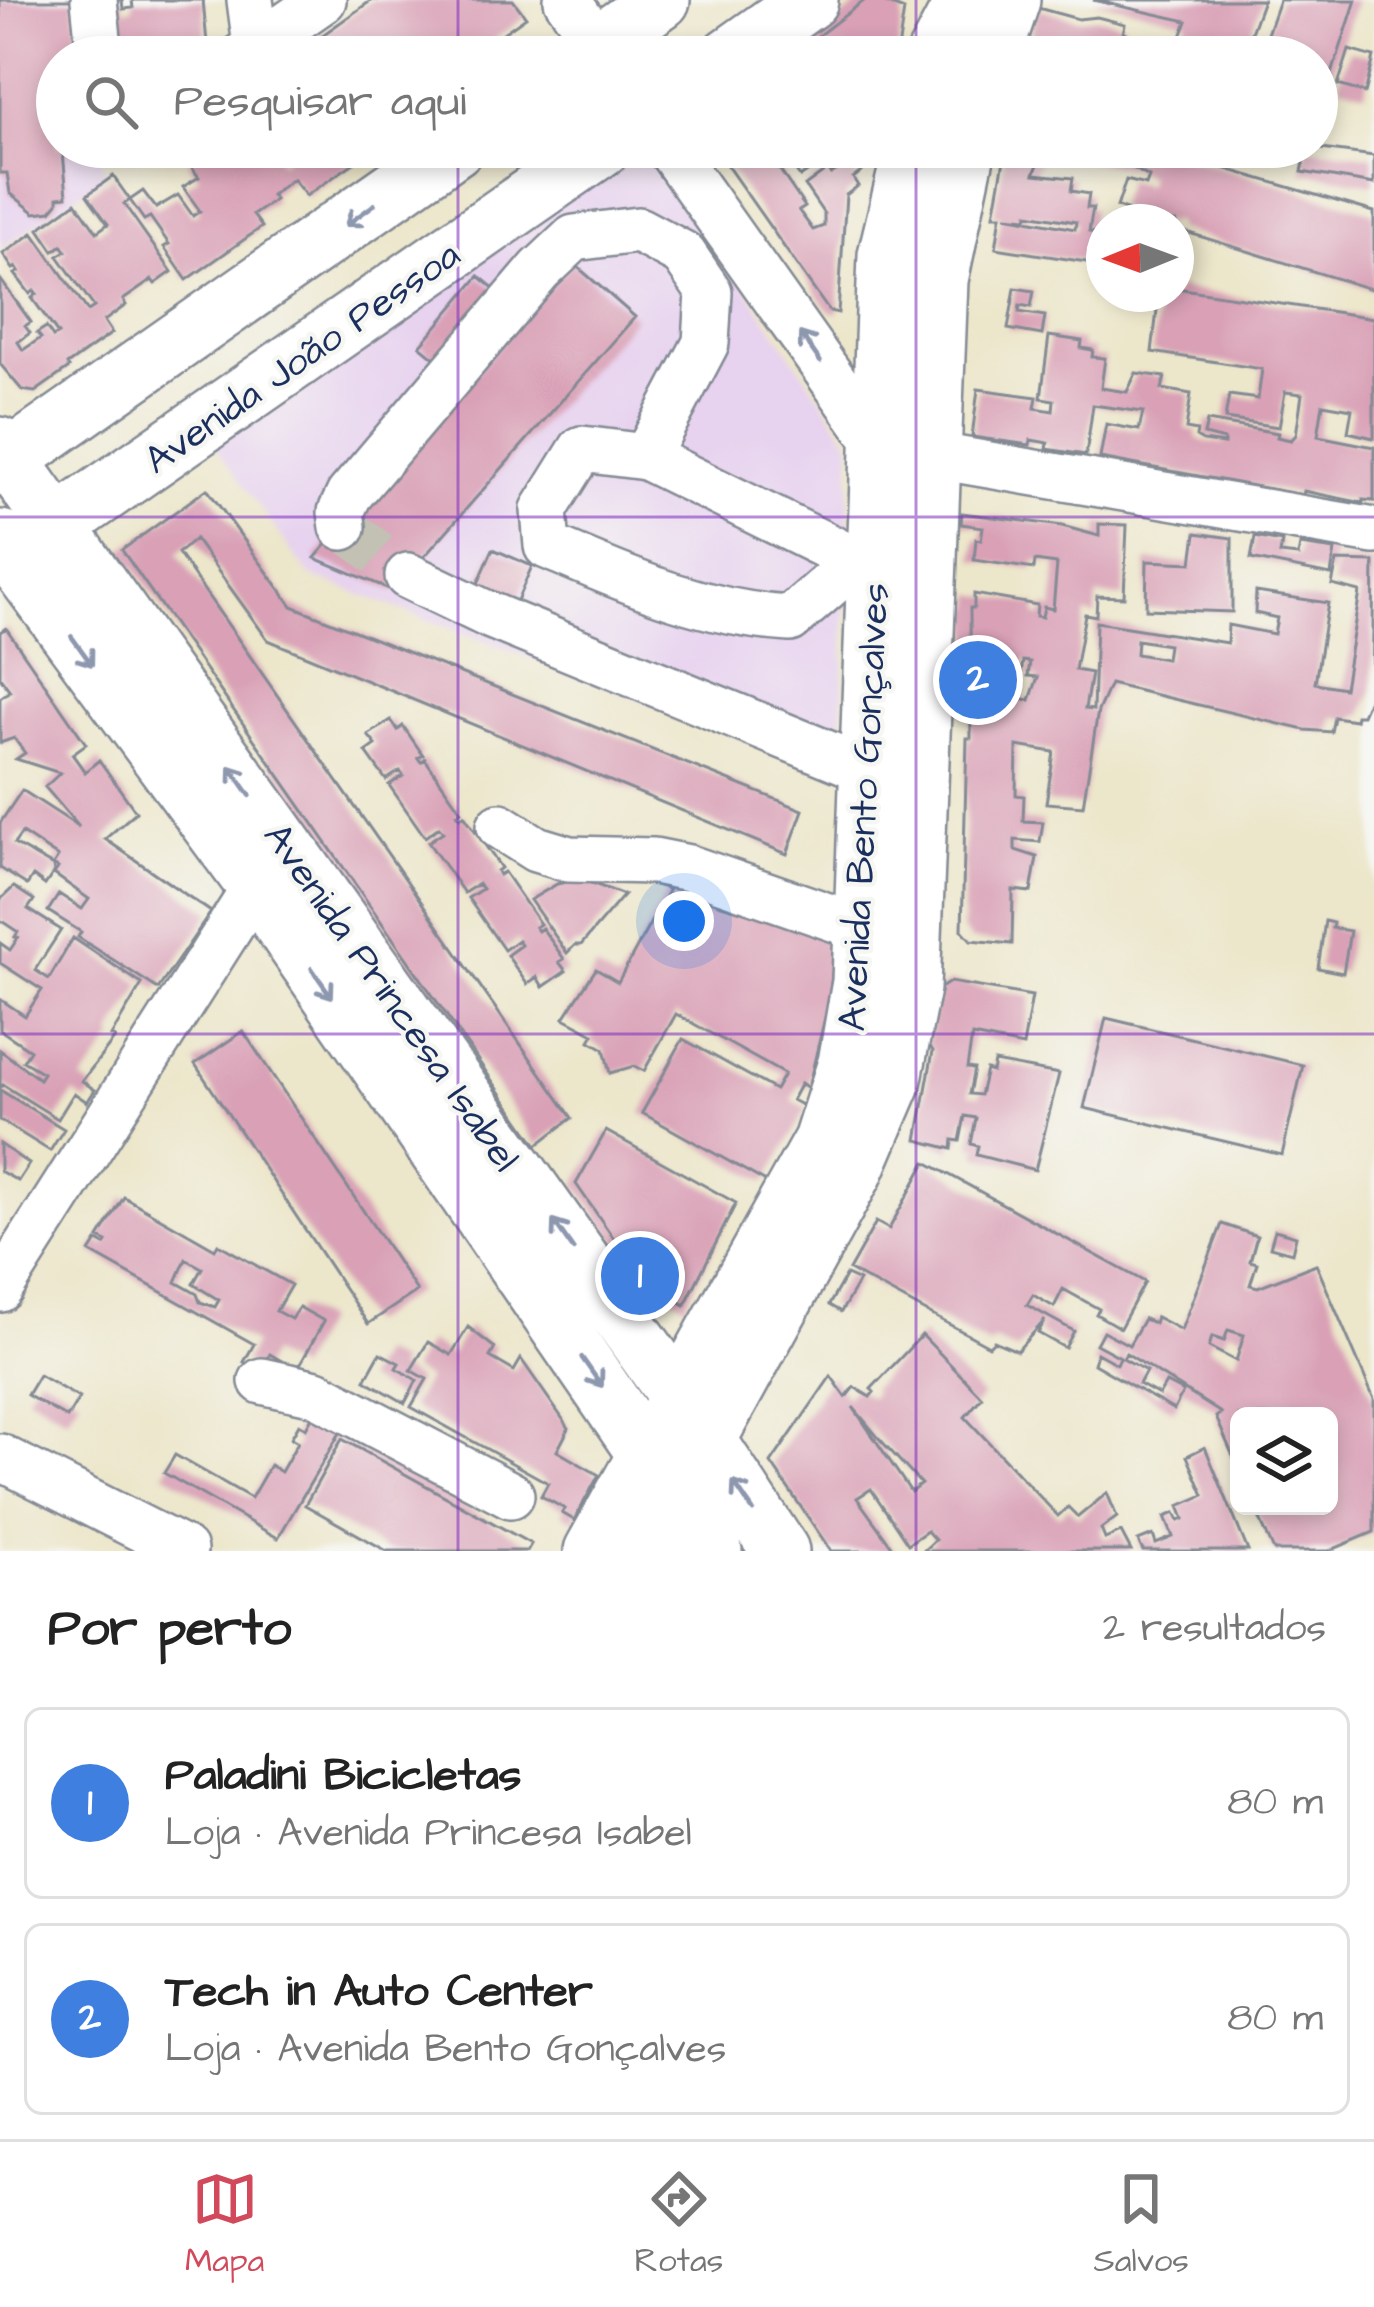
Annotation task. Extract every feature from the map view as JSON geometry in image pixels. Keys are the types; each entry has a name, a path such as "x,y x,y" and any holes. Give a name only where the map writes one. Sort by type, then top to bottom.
{"main road":[{"path":"595,36 661,0"},
{"path":"758,36 808,0"},
{"path":"955,36 969,0"},
{"path":"963,36 1011,0"},
{"name":"Avenida João Pessoa","path":"3,457 424,168"},
{"name":"Avenida João Pessoa","path":"17,540 571,168"},
{"name":"Avenida Bento Gonçalves","path":"593,1551 678,1447 854,1172 892,1083 910,988 905,449 887,255 909,168"},
{"name":"Avenida Bento Gonçalves","path":"646,1551 678,1447 822,1141 847,1063 861,982 866,566 905,449 963,168"},
{"name":"Avenida Princesa Isabel","path":"3,457 17,540 256,886 678,1447 780,1551"},
{"name":"Avenida Princesa Isabel","path":"17,540 678,1447 713,1551"}],"street":[{"path":"94,0 98,36"},
{"path":"249,36 250,0"},
{"path":"272,36 323,0"},
{"path":"727,36 780,0"},
{"path":"17,540 536,168"},
{"path":"684,168 905,449 1374,531"},
{"path":"620,1551 839,1154 867,1073 885,985 914,267 935,168"},
{"path":"343,526 341,512 349,495 540,270 574,238 638,230 683,254 709,292 706,343 646,457"},
{"path":"582,448 646,457 866,566 790,620 742,616 671,598 547,546 544,510 582,448"},
{"path":"408,575 489,615 867,770"},
{"path":"500,826 536,849 569,859 654,861 689,868 862,928"},
{"path":"0,1289 14,1234 256,886"},
{"path":"262,1381 316,1393 511,1495"},
{"path":"0,1457 184,1550"}],"shaded area":[{"path":"0,0 36,36 36,168 104,168 105,176 0,249"},
{"path":"595,168 664,168 851,443 840,775 309,575 209,438"}],"building":[{"path":"0,0 74,0 78,36 36,36 36,168 64,168 67,196 58,197 51,211 35,213 10,193 7,173 0,173"},
{"path":"96,0 122,0 123,9 133,8 132,0 203,0 206,36 102,36"},
{"path":"372,0 513,0 526,17 499,36 321,36"},
{"path":"865,0 904,10 900,36 818,36"},
{"path":"1093,0 1263,0 1250,36 1181,36 1187,21"},
{"path":"1279,0 1356,0 1338,55 1338,36 1266,36"},
{"path":"1038,8 1125,24 1123,33 1134,36 1030,36"},
{"path":"1349,50 1374,57 1365,93 1338,85"},
{"path":"1338,151 1374,156 1374,184 1302,172 1303,168 1338,168"},
{"path":"192,168 347,168 306,196 293,179 253,215 262,227 187,280 150,217 144,220 130,200 143,191 156,208 178,195 193,216 200,211 183,187 199,177"},
{"path":"729,168 778,168 805,207 799,211 813,230 824,226 824,214 805,186 828,169 831,174 836,168 864,170 853,178 858,186 846,195 838,313 829,311"},
{"path":"1003,168 1037,168 1034,174 1073,178 1071,191 1089,194 1086,262 996,248 1001,215 994,215","holes":["1028,214 1076,222 1075,229 1006,216 1027,218"]},
{"path":"1133,168 1223,168 1374,212 1374,290 1194,235 1194,204 1118,204 1126,180 1146,185 1149,177"},
{"path":"113,176 130,200 124,204 172,272 123,300 126,305 104,321 112,333 69,368 35,392 22,390 0,364 0,279 31,322 25,326 30,333 18,342 23,350 41,338 37,333 46,327 53,337 58,334 32,298 37,294 30,294 3,254 33,233 88,311 94,307 58,256 66,251 62,245 54,251 39,229 76,202 97,232 108,224 87,195"},
{"path":"572,262 635,317 394,591 315,558"},
{"path":"479,276 496,290 437,360 420,346"},
{"path":"1015,288 1034,291 1031,307 1020,305 1019,312 1045,316 1042,335 1008,329"},
{"path":"1194,291 1374,318 1374,438 1348,432 1352,409 1323,404 1318,436 1374,447 1374,501 1304,491 1303,495 1100,458 1106,424 1139,430 1143,412 1093,405 1086,455 1047,449 1048,443 1031,440 1030,445 972,437 978,389 1037,397 1035,408 1053,411 1054,400 1041,398 1049,336 1082,341 1081,348 1093,350 1092,357 1105,358 1101,388 1127,392 1136,373 1165,377 1162,389 1191,394 1186,429 1197,431 1196,437 1203,441 1224,444 1224,440 1204,435 1207,421 1278,433 1277,437 1291,440 1296,435 1302,394 1285,392 1279,427 1225,419 1229,395 1258,399 1262,369 1152,352 1157,312 1194,312"},
{"path":"207,489 292,606 803,810 787,854 268,640 195,539 178,553 572,1118 537,1145 122,550"},
{"path":"962,513 1062,526 1099,536 1099,524 1127,525 1124,597 1097,596 1096,616 1085,614 1075,670 1091,673 1085,709 1093,710 1096,622 1227,643 1228,625 1274,634 1277,618 1255,613 1256,592 1328,603 1315,683 1344,688 1360,592 1332,585 1337,561 1374,562 1372,692 1362,715 1355,720 1334,717 1331,732 1305,730 1110,684 1098,711 1083,806 1046,803 1054,752 1017,746 1016,795 1024,796 1023,821 1043,822 1040,842 1015,840 1015,850 1037,857 1031,892 1013,890 1012,944 971,940 962,930 967,738 971,738 970,608 974,608 974,594 1037,605 1036,616 1042,617 1044,607 1053,609 1057,564 1035,561 1034,569 974,560 983,527 961,524","holes":["1137,640 1168,645 1166,659 1136,654","1023,661 1030,662 1028,676 1038,677 1030,700 1007,697 1011,672 1021,674"]},
{"path":"1196,533 1232,538 1232,612 1146,609 1147,561 1192,563"},
{"path":"1255,537 1282,542 1280,554 1298,556 1300,545 1335,550 1331,575 1251,559"},
{"path":"493,549 532,566 515,605 476,588"},
{"path":"6,628 86,744 72,754 85,772 99,760 136,812 105,839 211,912 158,989 78,937 81,932 48,911 59,894 82,909 89,899 54,874 58,857 22,833 14,844 53,866 54,872 45,885 33,876 27,885 0,868 0,823 22,790 79,827 45,787 60,773 16,759 25,753 14,738 0,743 0,698 10,691 0,677 0,632"},
{"path":"391,720 398,730 403,726 423,755 418,758 425,759 461,811 457,814 464,815 501,868 499,875 504,872 540,924 535,927 542,928 564,959 559,962 566,971 543,987 537,977 527,984 507,955 521,945 518,940 504,950 468,898 482,889 478,884 464,893 428,842 443,832 439,827 425,837 389,785 403,776 400,771 386,780 366,752 376,745 368,735"},
{"path":"580,879 624,895 581,945 567,953 530,900 557,884"},
{"path":"656,882 701,882 696,897 703,900 707,886 722,892 718,904 836,939 829,1001 808,1088 801,1083 792,1100 807,1108 766,1182 642,1113 683,1039 775,1090 784,1074 676,1014 644,1071 634,1066 610,1073 604,1049 590,1041 594,1034 564,1018 596,969 618,982 669,889"},
{"path":"14,887 34,900 28,909 61,930 35,970 49,979 73,938 142,984 111,1036 115,1038 82,1081 95,1090 87,1102 74,1093 58,1119 3,1085 0,1088 0,1050 39,1079 43,1073 23,1061 30,1050 0,1030 0,999 25,1016 42,990 0,963 0,943 10,950 18,938 18,932 0,920 0,900"},
{"path":"1325,921 1333,923 1332,928 1350,931 1343,973 1318,968"},
{"path":"950,982 1032,996 1023,1046 972,1036 967,1068 974,1069 969,1094 980,1095 986,1070 992,1072 994,1062 1059,1074 1035,1170 976,1155 978,1146 971,1144 976,1118 965,1116 960,1141 953,1140 952,1149 917,1140 933,1051 927,1043 932,1018 939,989"},
{"path":"1106,1018 1303,1065 1282,1155 1084,1108"},
{"path":"243,1031 417,1291 368,1324 195,1064"},
{"path":"0,1090 64,1129 50,1151 0,1120"},
{"path":"606,1131 736,1203 685,1305 640,1276 576,1184"},
{"path":"0,1144 29,1164 18,1181 0,1171"},
{"path":"926,1162 1145,1282 1120,1328 1096,1314 1099,1309 1063,1289 1054,1307 1033,1295 1027,1305 1074,1331 1065,1348 1038,1333 1045,1320 1017,1351 994,1341 989,1346 849,1270 876,1222 889,1229"},
{"path":"124,1197 291,1285 276,1311 291,1319 299,1307 324,1321 297,1370 270,1354 260,1372 244,1362 254,1344 90,1252 97,1241 107,1242 99,1238","holes":["186,1259 202,1268 193,1284 219,1300 215,1307 200,1302 197,1294 176,1282"]},
{"path":"1222,1224 1257,1236 1250,1261 1257,1263 1250,1285 1258,1287 1316,1264 1374,1399 1374,1532 1329,1551 1274,1551 1258,1515 1338,1515 1338,1407 1230,1407 1230,1449 1216,1417 1221,1413 1126,1353 1123,1358 1146,1371 1139,1384 1159,1395 1166,1383 1183,1392 1174,1410 1094,1364 1097,1353 1117,1364 1120,1357 1096,1344 1103,1331 1129,1345 1144,1319 1154,1323 1156,1317 1181,1330","holes":["1228,1330 1244,1335 1236,1361 1209,1347 1212,1337 1224,1341"]},
{"path":"1275,1230 1296,1236 1292,1253 1270,1247"},
{"path":"846,1275 859,1281 841,1312 829,1305"},
{"path":"468,1327 495,1348 490,1357 514,1371 521,1359 569,1428 557,1451 599,1475 574,1520 562,1513 565,1509 541,1496 548,1483 411,1407 427,1379 411,1370 428,1342 451,1355"},
{"path":"922,1335 982,1397 965,1417 1058,1516 1068,1507 1078,1517 1107,1493 1117,1517 1101,1529 1105,1539 1121,1532 1131,1551 923,1551 935,1540 927,1531 908,1544 871,1489 857,1498 895,1551 831,1551 771,1463 831,1376 846,1397 854,1387 870,1397 871,1389","holes":["853,1407 921,1484 911,1492"]},
{"path":"380,1353 417,1380 405,1403 365,1380"},
{"path":"39,1375 79,1398 67,1418 27,1395"},
{"path":"316,1410 344,1426 278,1538 164,1473 175,1455 251,1498 270,1465 281,1472 298,1442 291,1438 299,1424 306,1428"},
{"path":"342,1439 531,1544 527,1551 387,1551 305,1505"},
{"path":"1205,1447 1248,1551 1143,1551 1138,1541 1153,1535 1156,1544 1173,1537 1165,1517 1175,1513 1179,1521 1184,1519 1179,1506 1204,1495 1187,1456"}],"tunnel":[{"path":"343,527 408,576"}],"place":[{"name":"Tech in Auto Center","path":"978,680"},
{"name":"Paladini Bicicletas","path":"640,1276"}]}
